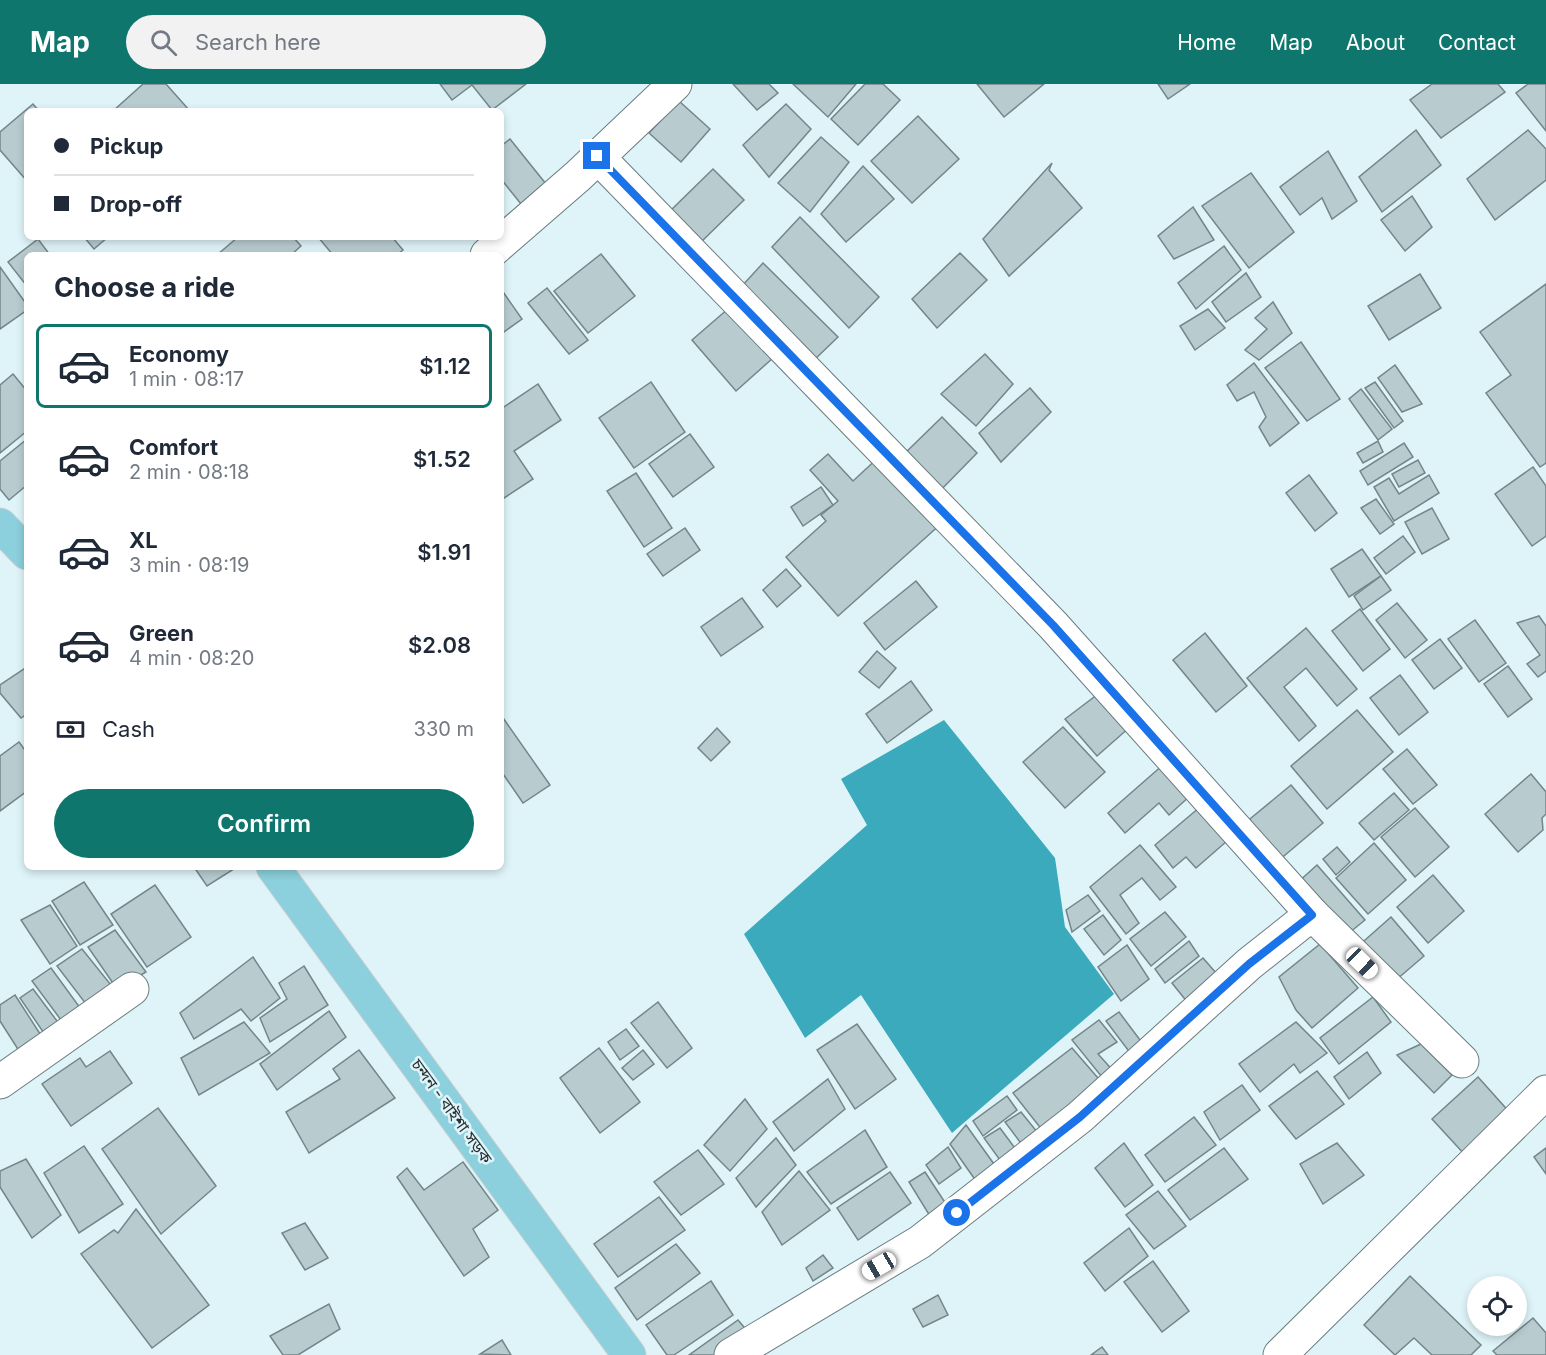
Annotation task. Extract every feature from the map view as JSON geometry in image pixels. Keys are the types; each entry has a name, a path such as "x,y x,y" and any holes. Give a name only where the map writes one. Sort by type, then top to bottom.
{"main road":[{"path":"0,525 24,550"},
{"name":"চন্দন - বাইশা সড়ক","path":"275,870 629,1355"}],"street":[{"path":"504,240 675,84"},
{"path":"597,156 1053,625 1312,915 1462,1062"},
{"path":"490,252 504,240"},
{"path":"731,1355 920,1242 1080,1117 1249,964 1312,915"},
{"path":"0,1082 132,989"},
{"path":"1280,1355 1546,1092"}],"water":[{"path":"944,720 1055,858 1065,927 1114,994 952,1133 861,995 805,1038 744,934 867,825 841,779"}],"building":[{"path":"143,84 166,84 187,108 116,108"},
{"path":"440,84 526,84 495,108 490,108 472,85 452,100"},
{"path":"733,84 769,84 778,93 757,110"},
{"path":"793,84 856,84 828,117"},
{"path":"865,84 883,84 900,100 858,145 831,119"},
{"path":"977,84 1044,84 1004,117"},
{"path":"1158,84 1190,84 1168,99"},
{"path":"1432,84 1498,84 1505,92 1441,138 1410,100"},
{"path":"1528,84 1546,84 1546,131 1516,93"},
{"path":"679,101 710,129 681,162 649,133"},
{"path":"786,104 811,129 769,177 743,145"},
{"path":"24,112 24,178 0,150 0,132"},
{"path":"918,116 959,159 912,203 871,161"},
{"path":"1416,130 1441,165 1382,212 1359,177"},
{"path":"1528,130 1546,149 1546,180 1495,220 1467,179"},
{"path":"821,137 849,162 810,212 778,183"},
{"path":"510,139 550,189 525,209 504,183 504,144"},
{"path":"1328,151 1357,201 1332,219 1322,198 1300,215 1280,187"},
{"path":"1052,163 1049,170 1082,208 1009,276 983,239"},
{"path":"863,166 894,199 846,242 821,214"},
{"path":"713,169 744,200 698,245 667,214"},
{"path":"1251,173 1294,232 1249,268 1202,206"},
{"path":"1412,196 1432,227 1405,251 1381,220"},
{"path":"1193,207 1214,240 1174,259 1158,236"},
{"path":"800,217 879,297 849,328 772,247"},
{"path":"37,240 48,252 24,252 24,282 8,262"},
{"path":"86,240 104,240 94,249"},
{"path":"234,240 296,240 301,246 294,252 220,252"},
{"path":"320,240 395,240 403,250 401,252 330,252"},
{"path":"1224,246 1241,270 1196,309 1178,283"},
{"path":"960,253 987,280 937,328 912,299"},
{"path":"601,254 635,296 588,333 554,291"},
{"path":"763,263 838,337 811,363 741,287"},
{"path":"0,267 24,301 24,312 0,329"},
{"path":"1246,273 1261,297 1226,322 1212,302"},
{"path":"1420,274 1441,308 1389,340 1368,306"},
{"path":"1546,284 1546,463 1540,467 1486,393 1511,375 1480,332"},
{"path":"547,288 588,340 569,354 528,303"},
{"path":"504,293 522,319 504,332"},
{"path":"1273,302 1292,333 1259,360 1245,350 1267,329 1255,318"},
{"path":"729,308 773,358 736,391 692,340"},
{"path":"1208,309 1225,328 1195,350 1180,326"},
{"path":"1301,342 1340,399 1307,421 1265,368"},
{"path":"985,354 1013,384 976,426 941,394"},
{"path":"1254,363 1299,423 1270,446 1259,427 1266,417 1254,392 1237,401 1227,385"},
{"path":"1395,365 1422,404 1402,412 1378,378"},
{"path":"13,374 24,387 24,433 0,453 0,385"},
{"path":"651,382 685,432 634,468 599,418"},
{"path":"1375,382 1403,421 1394,428 1365,388"},
{"path":"538,384 561,420 514,451 533,479 504,498 504,407"},
{"path":"1030,388 1051,412 1001,462 979,433"},
{"path":"1361,389 1392,429 1378,440 1349,399"},
{"path":"942,417 977,453 936,495 900,458"},
{"path":"690,434 714,467 673,497 649,464"},
{"path":"24,441 24,488 9,500 0,489 0,461"},
{"path":"1378,441 1383,452 1363,463 1357,453"},
{"path":"1404,443 1413,457 1368,485 1360,471"},
{"path":"828,454 853,481 881,455 942,523 838,616 786,557 826,521 821,515 838,501 810,470"},
{"path":"1418,460 1425,473 1399,487 1392,474"},
{"path":"1533,467 1546,486 1546,536 1532,546 1495,494"},
{"path":"636,473 672,528 644,547 607,491"},
{"path":"1309,475 1337,513 1315,531 1286,493"},
{"path":"1429,475 1439,493 1394,521 1374,487 1389,478 1399,494"},
{"path":"821,487 833,505 803,526 791,507"},
{"path":"1376,499 1394,524 1380,534 1361,508"},
{"path":"1432,508 1449,539 1422,554 1405,522"},
{"path":"685,528 700,550 663,576 647,554"},
{"path":"1403,536 1415,552 1386,574 1374,558"},
{"path":"1362,549 1381,576 1349,597 1331,569"},
{"path":"786,569 801,586 777,607 763,590"},
{"path":"1381,576 1391,590 1363,610 1354,596"},
{"path":"916,581 937,607 885,650 864,623"},
{"path":"742,598 763,627 721,656 701,627"},
{"path":"1397,603 1427,640 1405,658 1376,620"},
{"path":"1360,609 1390,649 1363,671 1332,631"},
{"path":"1539,616 1546,626 1546,671 1538,677 1527,664 1540,655 1517,623"},
{"path":"1475,620 1506,663 1479,682 1448,639"},
{"path":"1306,628 1357,689 1337,706 1306,668 1284,687 1316,726 1299,741 1247,678"},
{"path":"1205,633 1247,686 1216,712 1173,660"},
{"path":"1440,639 1462,668 1434,689 1412,660"},
{"path":"877,651 896,668 879,688 859,672"},
{"path":"1508,666 1532,699 1508,717 1484,684"},
{"path":"24,669 24,716 21,718 0,693 0,685"},
{"path":"1400,675 1428,712 1399,735 1370,698"},
{"path":"911,681 932,710 887,743 866,714"},
{"path":"1102,691 1130,727 1097,756 1065,719"},
{"path":"1357,710 1393,752 1327,809 1291,766"},
{"path":"504,719 550,785 523,803 504,775"},
{"path":"1063,727 1105,772 1065,808 1023,762"},
{"path":"717,728 730,742 711,761 698,748"},
{"path":"19,742 24,749 24,793 0,811 0,756"},
{"path":"1407,749 1437,785 1413,804 1383,769"},
{"path":"1164,764 1191,795 1169,815 1159,803 1125,833 1108,813"},
{"path":"1531,774 1546,792 1546,814 1542,818 1543,830 1518,852 1485,814"},
{"path":"1291,785 1323,823 1278,861 1245,823"},
{"path":"1394,793 1409,810 1374,840 1359,823"},
{"path":"1200,807 1227,841 1196,868 1186,857 1173,868 1155,845"},
{"path":"1415,808 1449,847 1415,877 1381,837"},
{"path":"1374,843 1406,880 1368,914 1336,878"},
{"path":"1140,845 1176,887 1160,900 1142,878 1120,895 1139,923 1126,934 1090,887"},
{"path":"1337,847 1350,862 1336,875 1323,859"},
{"path":"1317,865 1365,920 1344,937 1297,883"},
{"path":"196,870 232,870 207,886"},
{"path":"1433,875 1464,911 1428,943 1397,907"},
{"path":"84,882 113,925 80,945 52,901"},
{"path":"155,885 191,937 147,967 111,914"},
{"path":"1088,895 1100,911 1072,932 1066,910"},
{"path":"50,905 77,946 50,964 21,920"},
{"path":"1165,912 1186,937 1151,966 1130,939"},
{"path":"1103,915 1121,940 1104,955 1084,929"},
{"path":"1391,917 1424,956 1389,986 1356,948"},
{"path":"115,930 146,972 117,989 88,947"},
{"path":"1189,941 1199,956 1165,983 1155,969"},
{"path":"1320,944 1358,988 1312,1028 1296,1010 1279,977"},
{"path":"1127,945 1149,979 1121,1001 1098,967"},
{"path":"82,949 111,985 86,1004 57,966"},
{"path":"253,957 280,998 251,1021 241,1009 194,1039 180,1013"},
{"path":"1203,958 1223,981 1192,1008 1172,983"},
{"path":"304,966 328,1005 270,1042 260,1018 287,999 279,983"},
{"path":"51,968 86,1016 67,1028 32,981"},
{"path":"33,989 63,1029 48,1039 20,998"},
{"path":"15,995 44,1040 21,1054 0,1021 0,1005"},
{"path":"1373,997 1391,1022 1339,1064 1320,1038"},
{"path":"658,1002 692,1048 667,1068 631,1023"},
{"path":"329,1011 346,1037 277,1090 260,1064"},
{"path":"1119,1012 1146,1048 1134,1058 1106,1021"},
{"path":"1099,1020 1117,1042 1098,1054 1116,1074 1106,1082 1072,1040"},
{"path":"244,1022 270,1053 199,1095 181,1058"},
{"path":"1296,1022 1327,1053 1300,1073 1294,1064 1260,1092 1239,1064"},
{"path":"857,1024 896,1079 855,1109 817,1050"},
{"path":"626,1029 639,1046 620,1060 608,1042"},
{"path":"1421,1044 1452,1075 1434,1093 1397,1055"},
{"path":"599,1048 640,1102 600,1133 560,1078"},
{"path":"1072,1048 1104,1085 1046,1135 1013,1093"},
{"path":"359,1050 395,1098 309,1153 286,1112 340,1079 333,1069"},
{"path":"643,1050 654,1064 633,1080 622,1068"},
{"path":"110,1051 132,1083 71,1126 42,1084 80,1058 86,1067"},
{"path":"1367,1052 1381,1073 1349,1099 1334,1077"},
{"path":"1317,1071 1344,1104 1296,1139 1269,1106"},
{"path":"1478,1077 1512,1115 1466,1156 1432,1119"},
{"path":"828,1079 845,1109 794,1151 773,1122"},
{"path":"1242,1085 1260,1110 1220,1140 1204,1112"},
{"path":"1007,1096 1017,1110 983,1136 973,1121"},
{"path":"745,1099 767,1129 730,1171 704,1145"},
{"path":"158,1108 216,1186 161,1234 102,1149"},
{"path":"1021,1112 1042,1138 1026,1150 1005,1122"},
{"path":"1194,1117 1216,1145 1165,1182 1145,1155"},
{"path":"966,1125 999,1171 981,1188 950,1144"},
{"path":"1000,1128 1020,1155 1005,1167 984,1138"},
{"path":"865,1130 887,1167 831,1204 807,1172"},
{"path":"776,1138 796,1165 756,1207 736,1178"},
{"path":"1124,1143 1153,1185 1125,1207 1095,1168"},
{"path":"1337,1143 1364,1175 1323,1204 1300,1164"},
{"path":"84,1146 123,1204 79,1233 44,1173"},
{"path":"948,1147 961,1168 939,1184 926,1165"},
{"path":"1224,1148 1248,1179 1190,1220 1168,1190"},
{"path":"1546,1148 1546,1174 1534,1157"},
{"path":"698,1150 724,1184 681,1215 654,1182"},
{"path":"26,1159 61,1215 32,1238 0,1187 0,1171"},
{"path":"463,1162 498,1210 473,1229 489,1257 464,1276 397,1177 407,1168 424,1190"},
{"path":"799,1171 830,1210 782,1245 762,1212"},
{"path":"890,1172 911,1203 858,1240 837,1208"},
{"path":"925,1172 950,1210 933,1221 909,1182"},
{"path":"1158,1191 1186,1226 1154,1249 1126,1215"},
{"path":"659,1197 685,1230 618,1277 594,1244"},
{"path":"136,1209 209,1305 152,1348 81,1254 114,1230 118,1233"},
{"path":"305,1223 328,1258 305,1270 282,1233"},
{"path":"1129,1228 1148,1256 1105,1291 1084,1263"},
{"path":"676,1244 700,1273 637,1320 615,1288"},
{"path":"823,1255 833,1268 813,1281 806,1268"},
{"path":"1153,1261 1189,1311 1162,1332 1124,1282"},
{"path":"1410,1276 1467,1331 1467,1336 1472,1336 1481,1345 1471,1355 1432,1355 1414,1338 1395,1355 1364,1325"},
{"path":"711,1281 733,1315 674,1355 667,1355 646,1325"},
{"path":"938,1295 948,1315 923,1327 913,1309"},
{"path":"329,1304 340,1329 298,1355 283,1355 270,1336"},
{"path":"1533,1318 1546,1333 1546,1355 1497,1355 1493,1351 1511,1336 1527,1336 1527,1323"},
{"path":"738,1320 748,1332 718,1355 689,1355"},
{"path":"502,1340 511,1355 480,1354"},
{"path":"1102,1347 1108,1355 1091,1355"}],"route":[{"path":"597,156 1053,625 1312,915 1249,964 1080,1117 957,1213"}]}
